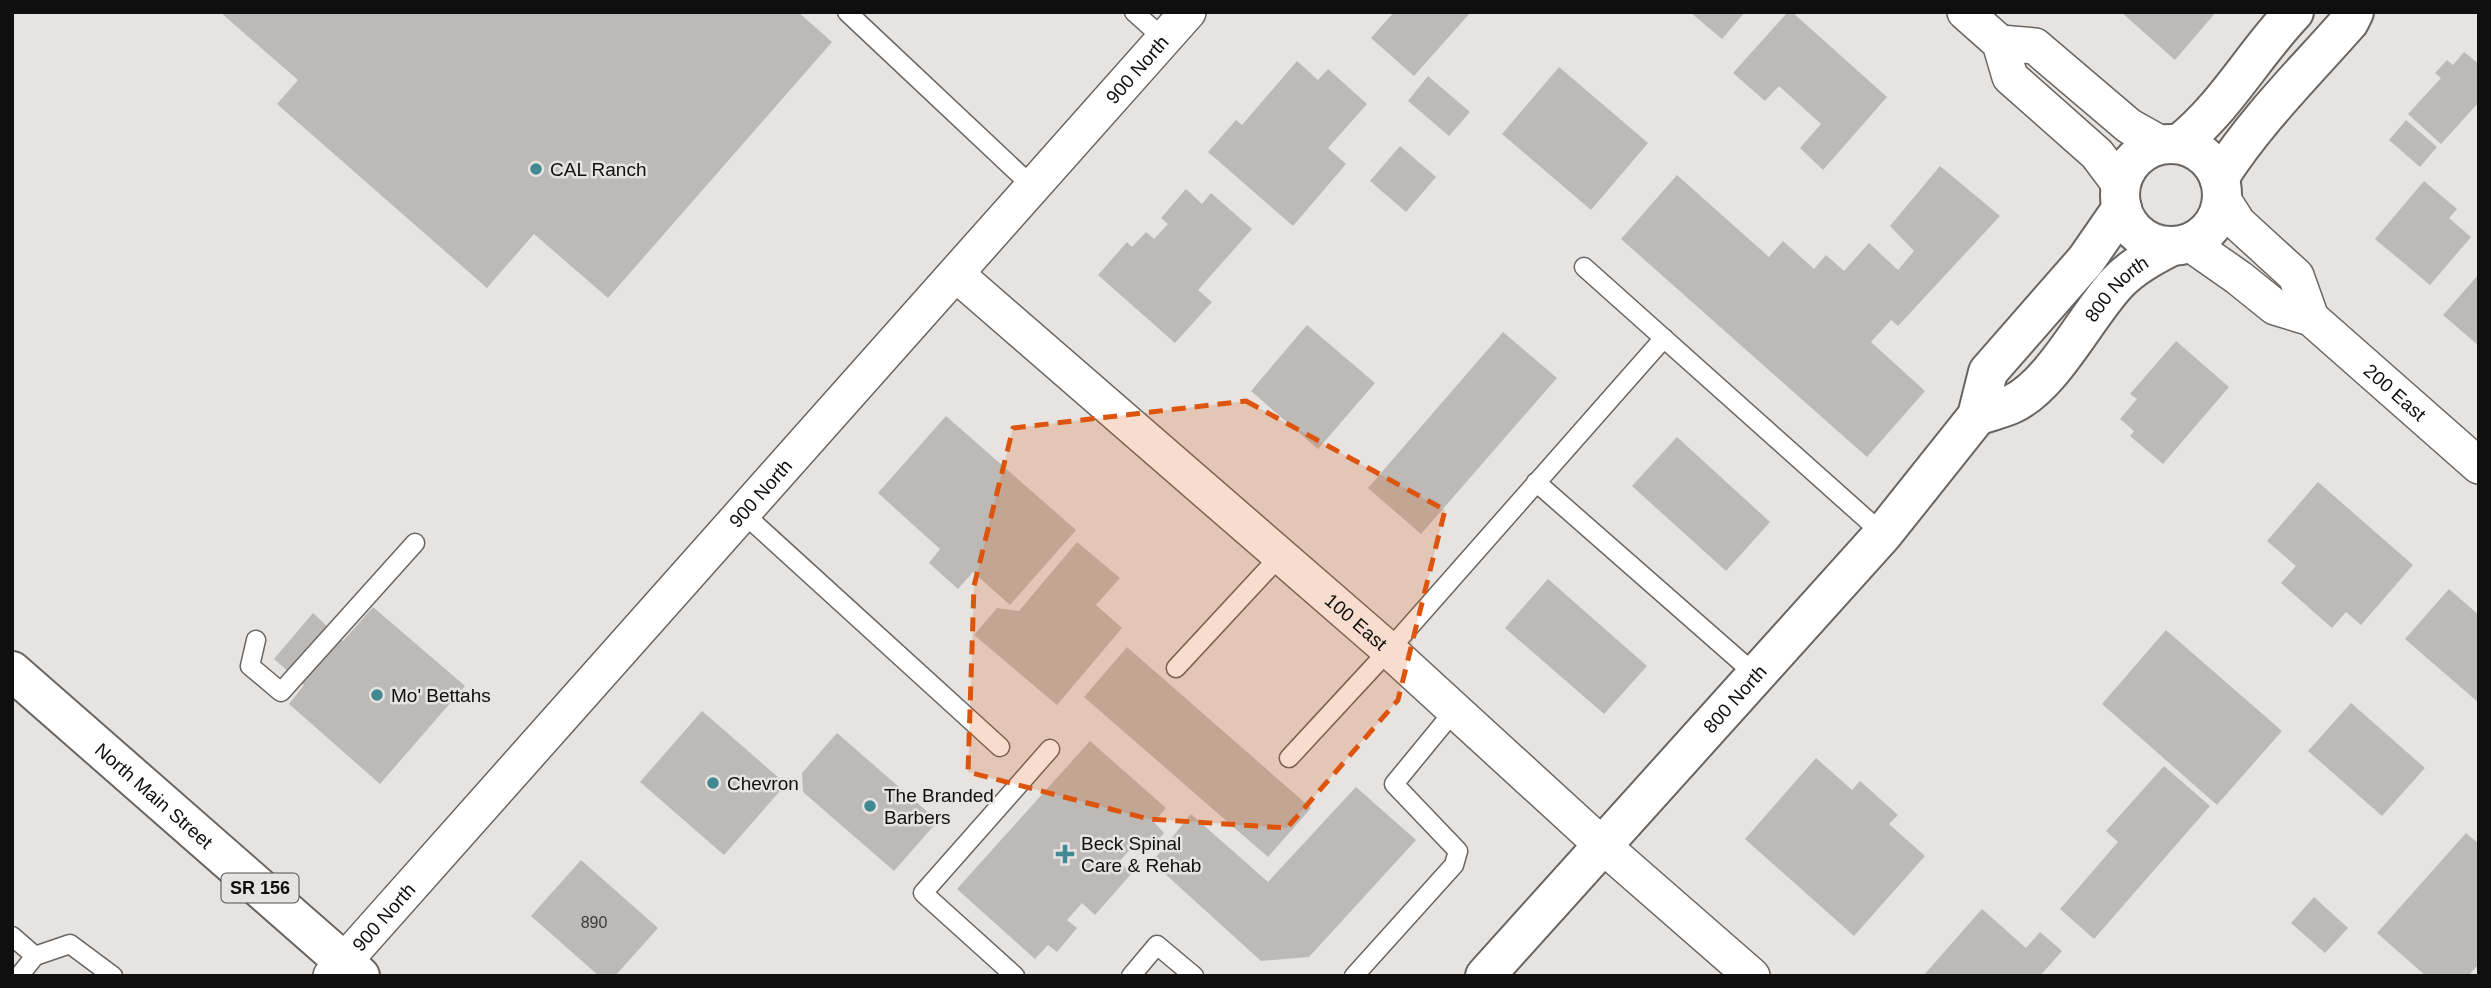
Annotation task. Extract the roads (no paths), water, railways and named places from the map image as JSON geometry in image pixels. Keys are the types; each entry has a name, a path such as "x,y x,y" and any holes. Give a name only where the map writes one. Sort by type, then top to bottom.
{"street":[{"name":"900 North","path":"345,971 743,513 1188,12"},
{"path":"1965,12 2000,43 2010,77 2097,154 2121,197 2128,223 2139,236 2154,244 2179,245 2212,226 2219,213 2221,188 2241,146 2349,22 2354,12"},
{"path":"2121,197 2126,172 2136,159 2148,150 2171,145 2199,128 2256,60 2274,33 2294,12"},
{"path":"2000,43 2035,46 2129,126 2204,156 2221,188"},
{"name":"200 East","path":"2221,188 2238,222 2296,276 2311,318"},
{"name":"800 North","path":"1485,976 1882,534 1976,416 1988,372 2086,260 2121,197"},
{"name":"200 East","path":"2179,245 2239,278 2275,307 2311,318 2479,466"},
{"name":"800 North","path":"1976,416 2014,403 2037,384 2078,336 2116,284 2143,262 2179,245"},
{"name":"100 East","path":"956,274 1389,650 1602,845 1752,976"},
{"name":"North Main Street","path":"12,671 345,971"}],"lane":[{"path":"847,12 1032,187"},
{"path":"1134,12 1164,39"},
{"path":"1584,267 1882,534"},
{"path":"1289,758 1389,650 1664,338"},
{"path":"1536,482 1756,674"},
{"path":"743,513 1000,747"},
{"path":"256,640 250,666 281,692 415,543"},
{"path":"1176,668 1279,557"},
{"path":"1354,976 1454,865 1458,851 1394,783 1454,711"},
{"path":"1015,976 923,893 1050,749"},
{"path":"12,936 35,956"},
{"path":"19,976 35,956 70,944 113,976"},
{"path":"1131,976 1157,945 1194,976"}],"place":[{"name":"CAL Ranch","path":"536,169"},
{"name":"Mo' Bettahs","path":"377,695"},
{"name":"Chevron","path":"713,783"},
{"name":"The Branded Barbers","path":"870,806"},
{"name":"Beck Spinal Care & Rehab","path":"1065,854"}]}
